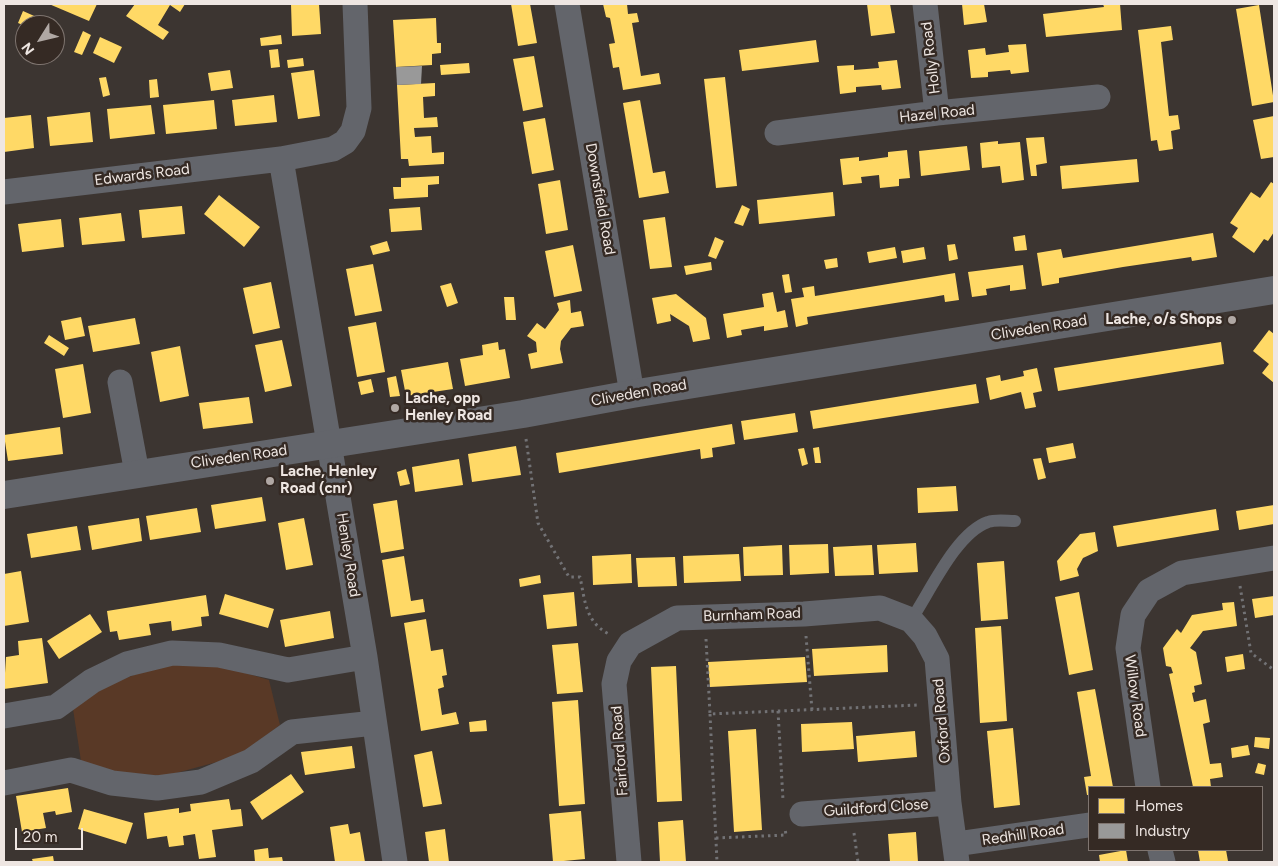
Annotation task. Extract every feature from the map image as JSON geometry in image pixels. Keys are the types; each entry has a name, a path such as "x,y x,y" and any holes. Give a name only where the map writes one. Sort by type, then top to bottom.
{"street":[{"name":"Edwards Road","path":"4,192 281,159 333,149 345,142 353,131 359,108 355,4"},
{"name":"Downsfield Road","path":"567,4 632,394"},
{"name":"Holly Road","path":"924,4 937,113"},
{"name":"Hazel Road","path":"777,133 937,113 1098,97"},
{"name":"Henley Road","path":"281,159 365,657 395,862"},
{"name":"Cliveden Road","path":"4,495 523,414 632,394 1274,290"},
{"path":"120,382 137,473"},
{"name":"Willow Road","path":"1148,786 1128,648 1133,615 1149,591 1182,573 1274,558"},
{"name":"Burnham Road","path":"630,644 677,618 804,614 880,608"},
{"name":"Oxford Road","path":"880,608 911,620 925,636 937,659 949,803 957,853"},
{"name":"Fairford Road","path":"629,862 614,684 619,661 630,644"},
{"path":"4,716 56,707 92,682 127,664 172,653 219,655 288,670 365,657"},
{"path":"4,783 72,770 112,783 157,788 200,782 251,761 292,732 374,722"},
{"name":"Guildford Close","path":"790,813 949,803"},
{"name":"Redhill Road","path":"957,853 1088,825"}],"lane":[{"path":"911,620 960,543 972,530 990,521 1015,521"}],"path":[{"path":"523,414 538,522 568,577 580,577 587,610 597,628 630,644"},
{"path":"1236,563 1251,653 1274,670"},
{"path":"804,614 812,710"},
{"path":"705,617 717,862"},
{"path":"710,714 941,704"},
{"path":"716,838 786,835 790,813 778,711"},
{"path":"852,810 858,862"}],"shaded area":[{"path":"163,665 218,665 269,680 280,725 239,756 165,776 116,772 81,761 73,709 104,688"}],"building: Homes":[{"path":"49,4 97,4 89,21"},
{"path":"135,4 185,4 180,12 170,5 158,25 169,32 163,40 126,16"},
{"path":"291,4 319,4 321,34 292,36"},
{"path":"511,4 530,4 537,43 518,46"},
{"path":"603,4 627,4 628,14 637,13 639,22 632,23 641,76 659,73 661,84 623,90 619,67 613,68 609,44 615,43 610,18 606,17"},
{"path":"867,4 890,4 895,33 871,36"},
{"path":"962,4 984,4 987,22 964,25"},
{"path":"1103,4 1120,4 1122,30 1046,37 1043,14 1104,7"},
{"path":"1259,5 1274,102 1252,106 1236,9"},
{"path":"23,11 32,15 21,15"},
{"path":"436,18 437,43 441,43 441,53 432,54 432,65 396,67 393,20"},
{"path":"1171,26 1173,40 1161,42 1169,116 1178,115 1180,129 1171,131 1173,149 1159,151 1157,140 1151,141 1138,30"},
{"path":"83,31 91,35 82,55 74,52"},
{"path":"281,35 282,44 261,46 260,38"},
{"path":"100,37 122,47 114,63 93,53"},
{"path":"816,40 819,62 742,71 739,50"},
{"path":"1026,44 1029,72 1011,74 1010,70 988,72 988,77 971,78 968,50 985,48 986,55 1009,52 1008,45"},
{"path":"278,49 280,67 271,68 269,50"},
{"path":"534,56 543,107 523,111 513,59"},
{"path":"303,58 304,66 288,68 287,60"},
{"path":"897,60 901,88 882,90 881,85 856,87 856,92 840,94 837,66 854,65 854,70 879,68 878,62"},
{"path":"469,63 470,73 441,75 440,65"},
{"path":"230,70 233,88 211,91 208,73"},
{"path":"314,70 320,116 298,119 291,73"},
{"path":"106,77 110,95 103,97 99,78"},
{"path":"725,77 737,186 716,188 704,79"},
{"path":"157,79 159,97 150,98 149,80"},
{"path":"435,83 435,96 423,97 424,118 437,117 438,127 414,128 415,137 431,136 432,153 444,152 444,164 409,166 408,159 401,159 397,85"},
{"path":"274,95 277,122 235,126 232,100"},
{"path":"214,100 217,129 166,134 163,105"},
{"path":"640,100 653,173 665,171 669,193 639,198 623,103"},
{"path":"151,105 155,134 110,139 107,109"},
{"path":"90,112 93,142 50,146 47,117"},
{"path":"31,115 34,148 4,152 4,118"},
{"path":"1274,116 1274,157 1261,159 1253,120"},
{"path":"545,118 554,170 532,174 523,122"},
{"path":"1044,137 1047,163 1036,165 1037,176 1031,176 1026,138"},
{"path":"998,141 998,144 1020,142 1024,180 1002,183 1000,166 982,168 980,143"},
{"path":"967,146 970,170 921,176 919,151"},
{"path":"907,150 910,178 899,179 899,186 880,188 879,175 861,177 862,183 843,185 840,159 859,157 859,161 888,157 888,152"},
{"path":"1137,159 1139,182 1062,189 1060,166"},
{"path":"439,176 439,184 428,185 428,197 394,199 393,187 401,187 401,178"},
{"path":"560,180 568,230 546,234 538,184"},
{"path":"1271,182 1274,184 1274,232 1268,241 1264,239 1254,253 1232,237 1238,228 1230,223 1251,192 1260,198"},
{"path":"833,192 835,216 759,224 757,200"},
{"path":"219,195 260,227 244,247 204,214"},
{"path":"742,205 750,209 743,226 734,223"},
{"path":"182,206 185,234 142,238 139,210"},
{"path":"420,207 422,230 391,232 389,209"},
{"path":"121,213 125,241 82,245 79,218"},
{"path":"665,217 672,267 650,269 643,220"},
{"path":"61,219 64,247 22,252 18,224"},
{"path":"1213,233 1217,257 1192,261 1191,257 1123,267 1059,278 1059,283 1042,286 1037,253 1061,249 1063,258"},
{"path":"1025,235 1027,250 1015,251 1013,237"},
{"path":"715,237 724,241 716,259 708,256"},
{"path":"387,241 390,251 373,255 370,246"},
{"path":"955,244 958,259 949,261 947,245"},
{"path":"573,245 582,291 554,297 545,251"},
{"path":"895,247 897,258 869,263 867,252"},
{"path":"924,247 926,259 903,263 901,251"},
{"path":"837,258 838,267 826,269 824,260"},
{"path":"711,262 712,270 686,275 684,266"},
{"path":"373,264 382,311 355,316 346,269"},
{"path":"1023,265 1026,289 1010,291 1010,285 986,289 987,295 972,297 968,272"},
{"path":"955,273 959,300 945,302 944,295 807,317 808,324 796,327 791,299 804,297 802,288 814,286 815,296"},
{"path":"789,274 792,292 785,293 782,275"},
{"path":"271,282 280,328 253,334 243,288"},
{"path":"451,283 458,303 447,307 440,286"},
{"path":"773,292 777,312 785,310 788,327 764,331 764,326 741,330 742,335 727,338 723,314 764,307 762,294"},
{"path":"676,294 706,318 710,339 693,342 689,326 670,314 671,321 657,324 652,298"},
{"path":"504,297 514,297 516,320 506,320"},
{"path":"570,300 571,313 581,311 584,326 571,328 561,341 560,349 563,363 531,369 528,354 537,352 536,342 527,336 537,323 545,329 559,310 557,303"},
{"path":"81,317 85,336 65,340 61,321"},
{"path":"135,318 140,344 93,352 88,326"},
{"path":"376,322 385,372 357,377 348,327"},
{"path":"1269,330 1274,334 1274,383 1262,373 1269,364 1253,351"},
{"path":"49,335 69,348 64,356 44,343"},
{"path":"282,340 292,386 265,392 255,345"},
{"path":"498,342 499,350 505,349 510,378 465,386 460,359 483,355 482,345"},
{"path":"1221,342 1224,364 1058,391 1054,368"},
{"path":"180,346 189,396 160,402 151,352"},
{"path":"448,362 453,389 406,396 401,370"},
{"path":"83,364 91,413 63,418 55,369"},
{"path":"1037,368 1042,391 1033,393 1036,407 1025,409 1021,392 990,400 986,378 1000,375 1001,381 1024,376 1023,371"},
{"path":"396,376 400,396 390,397 387,378"},
{"path":"371,379 374,392 361,395 358,382"},
{"path":"976,384 979,403 813,429 810,411"},
{"path":"249,397 253,423 203,429 199,403"},
{"path":"795,413 798,432 744,440 741,421"},
{"path":"732,424 735,444 712,448 713,457 701,459 700,449 559,473 556,453"},
{"path":"60,427 63,454 8,461 4,435"},
{"path":"1073,443 1076,458 1049,463 1046,448"},
{"path":"516,446 521,475 472,482 468,454"},
{"path":"819,447 821,463 815,463 813,448"},
{"path":"804,448 808,464 802,466 798,449"},
{"path":"1041,458 1046,478 1038,480 1033,459"},
{"path":"459,459 463,485 415,492 412,467"},
{"path":"406,469 410,484 400,486 397,472"},
{"path":"956,486 958,511 918,513 917,488"},
{"path":"262,497 266,521 215,529 211,505"},
{"path":"397,500 404,549 381,553 373,504"},
{"path":"1274,505 1274,524 1239,530 1236,511"},
{"path":"197,508 201,532 150,540 146,516"},
{"path":"1216,509 1219,530 1117,547 1113,526"},
{"path":"139,518 142,541 92,550 88,526"},
{"path":"304,518 313,565 286,570 278,523"},
{"path":"77,526 81,550 31,558 27,534"},
{"path":"1095,532 1098,551 1083,558 1077,569 1079,576 1060,581 1057,561 1080,534"},
{"path":"916,543 918,572 879,574 877,545"},
{"path":"828,544 829,573 790,575 789,545"},
{"path":"782,545 783,575 744,576 743,547"},
{"path":"872,545 874,575 835,576 833,547"},
{"path":"631,554 632,583 593,585 592,556"},
{"path":"739,554 741,581 684,583 683,556"},
{"path":"404,556 411,601 423,599 425,612 391,617 382,560"},
{"path":"675,557 677,586 638,587 636,558"},
{"path":"1004,561 1008,619 981,621 977,563"},
{"path":"21,571 29,622 4,626 4,574"},
{"path":"540,575 541,583 520,587 519,579"},
{"path":"574,592 577,626 547,629 543,595"},
{"path":"1079,592 1093,670 1069,675 1055,597"},
{"path":"225,594 274,609 268,628 219,614"},
{"path":"206,595 209,616 201,617 202,626 172,631 171,621 149,624 151,635 119,640 117,631 110,632 107,611"},
{"path":"1274,596 1274,615 1255,618 1252,599"},
{"path":"1234,602 1237,626 1203,631 1190,648 1196,652 1202,684 1194,686 1195,692 1192,693 1194,702 1206,699 1210,722 1203,724 1210,764 1221,763 1223,777 1210,779 1211,786 1193,786 1169,674 1173,673 1171,667 1166,666 1163,648 1177,629 1181,633 1192,615 1223,610 1222,603"},
{"path":"330,611 334,638 285,647 280,620"},
{"path":"90,614 102,632 59,659 47,641"},
{"path":"426,619 431,651 443,649 447,675 442,676 444,687 438,689 442,715 456,712 459,724 421,731 404,623"},
{"path":"1001,626 1007,721 980,723 975,628"},
{"path":"42,638 48,683 4,689 6,657 19,655 18,641"},
{"path":"578,643 583,692 557,694 552,645"},
{"path":"887,645 888,672 814,676 812,649"},
{"path":"1243,654 1245,669 1227,672 1225,657"},
{"path":"805,657 807,682 710,687 708,662"},
{"path":"676,666 682,801 657,802 651,667"},
{"path":"1095,689 1113,786 1088,786 1088,795 1084,777 1091,776 1077,692"},
{"path":"578,700 585,804 559,806 552,702"},
{"path":"486,720 487,731 470,732 469,722"},
{"path":"852,722 854,749 802,752 801,724"},
{"path":"1013,728 1020,805 994,808 987,731"},
{"path":"756,729 762,830 734,832 728,731"},
{"path":"915,731 917,757 858,762 856,736"},
{"path":"1255,737 1270,738 1269,749 1254,747"},
{"path":"1248,745 1250,755 1232,758 1231,748"},
{"path":"352,746 355,768 305,775 301,752"},
{"path":"432,751 442,804 423,807 414,755"},
{"path":"1258,763 1266,765 1264,775 1255,773"},
{"path":"291,774 304,792 262,820 250,802"},
{"path":"68,788 72,812 56,815 55,811 43,813 46,828 22,832 16,796"},
{"path":"229,799 231,810 241,809 243,826 212,830 216,857 199,859 195,834 183,836 184,845 169,847 167,836 147,839 144,813 179,808 179,813 191,811 190,804"},
{"path":"84,809 133,823 126,844 78,829"},
{"path":"581,811 585,859 553,862 549,814"},
{"path":"683,820 686,862 660,862 658,822"},
{"path":"348,824 350,834 360,832 365,862 335,862 330,827"},
{"path":"445,829 449,862 429,862 425,832"},
{"path":"916,832 918,862 890,862 888,834"},
{"path":"268,848 269,858 282,857 283,862 255,862 254,850"},
{"path":"1126,851 1128,862 1100,862 1099,855"},
{"path":"1198,851 1226,851 1228,861 1200,862"},
{"path":"53,856 54,862 33,862 32,859"}],"building: Industry":[{"path":"422,66 421,84 397,85 396,67"}],"place":[{"name":"Lache, o/s Shops","path":"1232,320"},
{"name":"Lache, opp Henley Road","path":"395,408"},
{"name":"Lache, Henley Road (cnr)","path":"270,481"}]}
